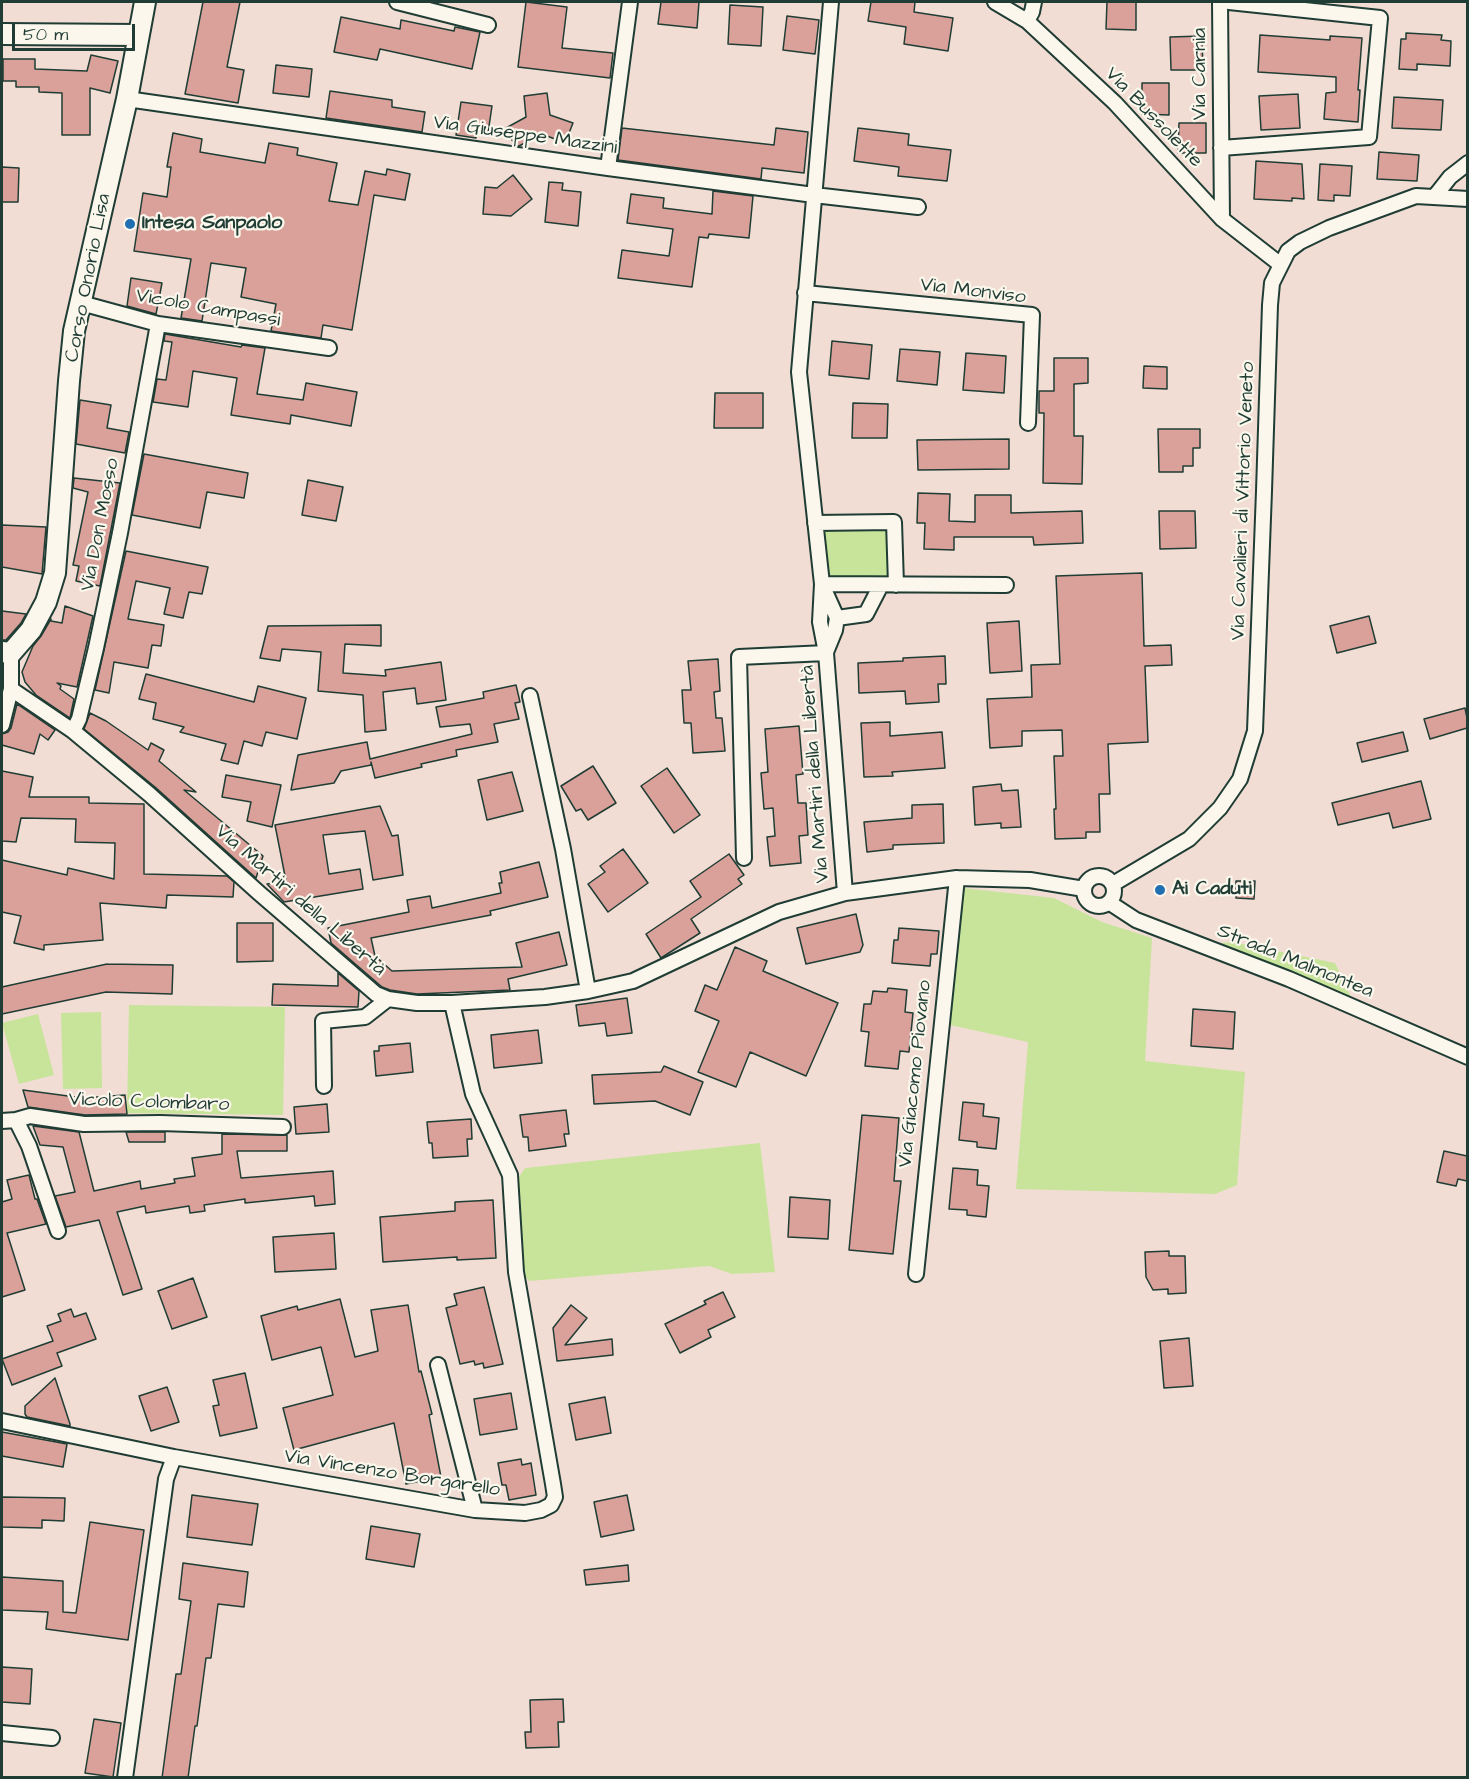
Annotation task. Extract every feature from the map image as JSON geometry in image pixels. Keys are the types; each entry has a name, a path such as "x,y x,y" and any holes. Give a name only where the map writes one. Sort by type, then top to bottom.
{"street":[{"name":"Corso Onorio Lisa","path":"6,652 32,630 46,602 55,573 74,331 127,99 145,2"},
{"path":"397,2 488,25"},
{"path":"608,168 630,2"},
{"path":"744,858 739,657 826,653 837,618 822,584 799,372 831,2"},
{"name":"Via Bussolette","path":"995,2 1027,21 1115,103 1222,219 1281,265"},
{"path":"1027,21 1034,2"},
{"name":"Via Carnia","path":"1220,2 1222,219"},
{"path":"1221,148 1369,137 1380,18 1229,2"},
{"path":"2,34 138,35"},
{"name":"Via Giuseppe Mazzini","path":"127,99 608,168 918,207"},
{"path":"1436,196 1450,177 1467,163"},
{"name":"Via Cavalieri di Vittorio Veneto","path":"1113,884 1189,839 1220,808 1240,779 1255,731 1270,305 1272,283 1288,251 1300,242 1329,228 1416,196 1467,199"},
{"name":"Via Monviso","path":"806,293 1032,315 1028,423"},
{"name":"Vicolo Campassi","path":"81,303 158,324 329,348"},
{"name":"Via Don Mosso","path":"73,731 79,719 96,648 158,324"},
{"path":"815,523 894,522 896,585"},
{"path":"822,584 1006,585"},
{"name":"Via Martiri della Libertà","path":"822,584 820,622 826,653 845,893"},
{"path":"837,618 866,614 881,585"},
{"path":"2,724 11,689 6,652"},
{"name":"Via Martiri della Libertà","path":"11,689 73,731 149,794 376,994 388,999 417,1003 452,1003 545,997 633,981 779,912 845,893 957,878 1030,880 1084,889"},
{"path":"530,696 563,849 588,991"},
{"path":"1095,876 1105,877 1113,884 1114,894 1110,903 1100,907 1091,904 1085,896 1084,889 1087,882 1095,876"},
{"name":"Via Giacomo Piovano","path":"916,1274 957,878"},
{"name":"Strada Malmontea","path":"1110,903 1136,920 1289,979 1467,1057"},
{"path":"324,1086 322,1021 365,1017 388,999"},
{"name":"Via Vincenzo Borgarello","path":"2,1421 174,1457 475,1510 525,1512 551,1506 555,1497 516,1272 510,1175 473,1094 452,1003"},
{"name":"Vicolo Colombaro","path":"58,1231 28,1146 9,1120 30,1116 84,1124 160,1123 283,1127"},
{"path":"438,1365 475,1510"},
{"path":"125,1778 166,1479 174,1457"},
{"path":"2,1732 52,1738"}],"green space":[{"path":"894,522 896,585 822,584 815,523"},
{"path":"963,888 1054,898 1102,922 1152,938 1145,1061 1245,1072 1237,1185 1215,1194 1016,1189 1028,1042 950,1025"},
{"path":"1233,942 1335,963 1352,999 1293,977 1221,943"},
{"path":"129,1005 285,1007 283,1115 127,1113"},
{"path":"101,1012 102,1088 63,1089 61,1013"},
{"path":"38,1014 54,1075 19,1084 2,1023"},
{"path":"760,1143 775,1272 732,1274 709,1266 529,1281 524,1275 515,1183 525,1168"}],"building":[{"path":"203,2 240,2 227,67 244,70 238,103 185,94"},
{"path":"526,2 567,7 562,48 613,53 610,78 518,67"},
{"path":"661,2 699,2 697,28 658,24"},
{"path":"871,2 915,2 914,12 953,18 948,51 904,44 906,27 868,21"},
{"path":"1107,2 1136,2 1136,30 1106,29"},
{"path":"730,5 763,7 761,46 728,44"},
{"path":"787,16 819,20 815,54 783,50"},
{"path":"341,17 400,29 401,20 454,31 455,27 480,32 472,69 380,49 377,60 334,52"},
{"path":"1406,33 1442,35 1441,40 1451,41 1450,66 1417,64 1417,70 1399,69 1401,39 1406,39"},
{"path":"1260,35 1330,40 1330,36 1362,38 1358,122 1324,119 1326,93 1336,92 1336,77 1258,72"},
{"path":"1202,36 1203,70 1171,70 1170,37"},
{"path":"91,55 118,61 110,93 90,88 90,135 62,135 62,93 39,92 39,87 16,87 16,81 3,81 3,59 35,59 35,69 87,71"},
{"path":"276,65 312,69 309,97 273,93"},
{"path":"1142,83 1169,83 1169,115 1142,114"},
{"path":"330,91 392,100 392,107 425,112 422,132 326,118"},
{"path":"547,93 550,115 573,123 565,143 542,134 515,146 506,128 526,117 524,96"},
{"path":"1298,94 1300,128 1261,130 1259,96"},
{"path":"1394,97 1443,100 1441,130 1392,128"},
{"path":"461,102 492,106 488,133 477,131 476,138 456,135"},
{"path":"1179,123 1206,123 1206,153 1178,153"},
{"path":"622,128 774,145 776,128 808,132 804,173 762,168 761,179 618,160"},
{"path":"858,128 909,134 908,145 951,150 947,181 898,176 899,167 854,161"},
{"path":"173,133 202,139 200,152 265,163 269,143 298,148 297,155 337,163 329,201 358,205 365,171 386,175 387,169 410,174 405,200 374,195 352,330 323,325 321,338 271,331 276,304 241,297 246,268 211,263 202,321 181,318 191,259 134,251 143,193 167,197 171,167 167,167"},
{"path":"1379,152 1419,155 1417,181 1377,179"},
{"path":"1256,161 1302,164 1304,199 1292,198 1292,201 1254,199"},
{"path":"1320,164 1352,166 1350,196 1334,195 1334,201 1318,200"},
{"path":"2,167 19,168 18,202 2,202"},
{"path":"513,175 532,199 511,216 483,214 485,187 497,188"},
{"path":"549,182 563,183 562,190 581,192 578,226 545,222"},
{"path":"713,191 753,196 749,238 709,234 708,238 699,237 692,287 618,278 622,250 669,256 673,229 627,223 631,194 664,198 663,208 712,214"},
{"path":"131,278 162,283 156,314 127,306"},
{"path":"165,334 241,347 242,345 265,348 257,394 303,400 306,383 357,392 351,426 291,415 290,424 231,415 237,378 193,371 188,407 153,402 157,379 166,380 172,342 164,341"},
{"path":"832,341 872,345 869,379 829,375"},
{"path":"900,349 940,352 937,385 897,381"},
{"path":"966,353 1006,356 1004,393 963,390"},
{"path":"1054,358 1088,358 1088,383 1074,384 1074,436 1083,436 1082,484 1043,483 1044,413 1039,413 1039,391 1054,391"},
{"path":"1144,366 1167,367 1167,389 1143,388"},
{"path":"715,393 763,393 763,428 714,428"},
{"path":"80,400 111,405 107,428 129,432 125,453 76,444"},
{"path":"853,403 888,404 887,438 852,438"},
{"path":"1158,429 1200,429 1200,448 1193,448 1193,466 1183,466 1183,472 1159,472"},
{"path":"1009,439 1009,469 918,470 917,440"},
{"path":"144,454 248,473 244,498 207,492 200,528 132,515"},
{"path":"74,478 120,483 100,586 76,581 79,566 73,565 88,492 73,488"},
{"path":"308,480 343,487 336,521 302,515"},
{"path":"918,493 950,494 949,521 975,522 975,495 1011,495 1011,513 1082,511 1083,543 1034,545 1033,537 954,537 954,550 924,549 925,523 917,523"},
{"path":"1159,511 1195,511 1196,548 1160,549"},
{"path":"2,525 46,527 42,574 2,567"},
{"path":"126,551 208,567 202,594 189,592 183,618 164,614 170,588 136,581 128,619 164,625 161,646 152,645 148,668 114,662 109,693 95,690"},
{"path":"1142,573 1144,646 1171,645 1172,665 1145,666 1148,742 1108,744 1110,794 1099,794 1100,832 1086,832 1086,838 1055,839 1054,756 1063,756 1062,730 1022,731 1022,746 990,748 987,699 1032,697 1031,665 1060,664 1056,576"},
{"path":"65,606 93,616 77,687 57,683 61,686 60,689 74,699 70,718 36,695 25,682 22,672 33,646 51,619 51,621 62,623"},
{"path":"2,611 26,614 6,640 2,640"},
{"path":"1369,616 1376,643 1337,653 1330,626"},
{"path":"1019,621 1022,671 990,673 987,623"},
{"path":"381,625 381,646 345,644 343,673 386,676 385,670 441,662 446,700 417,704 415,688 383,692 386,730 365,732 363,695 318,691 321,652 282,649 280,661 260,658 268,626"},
{"path":"945,656 946,684 938,684 939,702 906,704 905,691 859,693 858,663"},
{"path":"718,659 720,691 714,692 716,718 722,718 725,751 693,753 691,723 684,723 682,690 691,690 688,661"},
{"path":"146,674 254,702 258,686 306,698 297,739 266,732 262,746 244,741 238,764 221,760 226,744 180,732 184,727 153,719 156,703 139,699"},
{"path":"516,685 520,702 515,703 519,719 494,724 498,742 456,750 457,756 375,778 371,762 371,765 341,771 334,783 291,790 298,755 367,742 370,759 472,734 470,724 440,727 436,707 484,698 483,692"},
{"path":"17,704 55,730 48,740 40,734 34,754 2,745 2,734 11,728"},
{"path":"1465,708 1467,728 1430,739 1424,719"},
{"path":"90,713 106,721 148,750 151,743 164,750 159,761 196,792 184,790 263,856 256,878 155,787 84,729"},
{"path":"890,722 890,736 942,732 945,768 892,772 893,776 864,777 861,723"},
{"path":"799,726 803,774 796,775 798,803 806,803 808,835 799,836 801,863 770,866 767,837 775,836 773,808 764,809 761,773 768,772 765,729"},
{"path":"1403,732 1408,751 1362,762 1357,743"},
{"path":"593,766 616,803 588,820 581,809 576,811 561,786"},
{"path":"667,768 700,815 674,833 641,786"},
{"path":"2,771 33,777 29,797 89,797 89,803 144,804 144,874 227,876 234,882 233,897 167,895 166,908 100,903 103,940 44,945 44,950 14,943 21,916 2,912 2,860 67,875 68,868 114,879 115,843 75,842 76,819 21,818 16,842 2,841"},
{"path":"512,772 523,811 487,820 478,780"},
{"path":"226,775 281,785 272,827 247,821 251,802 222,797"},
{"path":"1421,781 1431,819 1393,828 1389,813 1338,825 1332,803"},
{"path":"1001,784 1002,791 1018,790 1021,827 1001,828 1001,823 975,825 973,787"},
{"path":"943,804 944,843 893,845 893,849 867,852 864,822 912,818 912,805"},
{"path":"380,806 392,836 398,835 403,875 373,880 365,831 323,835 329,874 360,869 363,889 284,902 267,884 286,881 275,825"},
{"path":"623,849 648,883 608,912 588,884 605,872 600,866"},
{"path":"729,854 744,875 738,879 742,884 691,919 700,933 661,958 646,934 701,897 690,881"},
{"path":"539,862 548,897 490,911 491,915 371,938 375,956 392,971 522,967 516,943 559,932 567,965 508,979 510,990 417,994 390,990 382,987 331,943 328,928 409,912 407,900 430,896 432,908 501,893 500,872"},
{"path":"1236,881 1255,881 1254,899 1236,898"},
{"path":"856,914 863,945 860,952 806,964 797,928"},
{"path":"237,923 273,923 273,961 237,962"},
{"path":"899,928 939,931 937,954 931,954 930,966 892,963 894,940 898,940"},
{"path":"735,947 767,961 763,971 838,1003 806,1076 750,1052 736,1087 698,1072 719,1021 695,1011 705,985 717,990"},
{"path":"107,964 173,965 172,994 106,992 2,1014 2,987"},
{"path":"338,973 359,991 358,1007 272,1005 273,984 338,986"},
{"path":"888,988 907,990 905,1012 913,1013 909,1052 900,1051 898,1069 865,1066 869,1032 861,1031 864,1004 871,1004 873,991 887,992"},
{"path":"627,998 632,1033 607,1036 605,1023 579,1026 576,1005"},
{"path":"1193,1009 1235,1012 1233,1049 1191,1046"},
{"path":"538,1030 542,1063 494,1068 491,1035"},
{"path":"410,1043 413,1072 376,1076 374,1051 379,1051 379,1046"},
{"path":"664,1066 703,1082 690,1115 655,1101 594,1104 592,1075 661,1072"},
{"path":"23,1090 83,1098 125,1095 127,1114 85,1115 28,1107"},
{"path":"963,1102 984,1104 983,1116 999,1118 996,1149 977,1147 977,1142 959,1140"},
{"path":"327,1104 329,1132 296,1134 294,1107"},
{"path":"566,1110 569,1134 564,1134 566,1146 529,1151 528,1137 523,1137 520,1115"},
{"path":"862,1115 899,1118 894,1181 901,1181 893,1254 849,1250"},
{"path":"471,1119 472,1139 467,1139 468,1156 433,1158 427,1122"},
{"path":"33,1126 79,1132 94,1191 140,1181 141,1189 175,1183 174,1179 195,1176 192,1158 222,1154 222,1134 287,1135 287,1151 237,1151 241,1178 333,1171 335,1204 315,1206 314,1196 245,1203 245,1199 204,1205 205,1211 190,1213 189,1206 146,1213 145,1206 117,1212 142,1289 123,1295 99,1220 66,1227 55,1196 75,1192 63,1147 40,1145"},
{"path":"126,1132 165,1132 165,1142 129,1142"},
{"path":"1444,1151 1467,1156 1467,1181 1458,1179 1456,1186 1437,1182"},
{"path":"953,1168 978,1170 977,1185 989,1186 986,1217 967,1215 967,1210 949,1209"},
{"path":"29,1175 35,1199 37,1199 46,1224 7,1233 25,1290 2,1297 2,1202 12,1199 7,1180"},
{"path":"790,1197 830,1200 828,1239 788,1237"},
{"path":"493,1200 496,1258 457,1260 457,1257 383,1262 380,1217 455,1211 455,1202"},
{"path":"334,1233 336,1269 275,1272 273,1237"},
{"path":"1169,1251 1169,1256 1185,1256 1186,1293 1168,1294 1168,1289 1153,1290 1146,1277 1145,1252"},
{"path":"193,1278 207,1317 172,1329 158,1291"},
{"path":"484,1287 503,1364 484,1368 483,1363 475,1365 474,1361 460,1364 446,1308 457,1305 454,1294"},
{"path":"723,1292 735,1317 708,1330 711,1337 680,1353 665,1324 706,1304 704,1301"},
{"path":"340,1299 355,1357 378,1351 371,1310 408,1305 419,1372 421,1371 432,1414 429,1415 441,1477 406,1484 394,1423 294,1450 283,1408 333,1395 321,1347 272,1360 261,1316 297,1306 298,1310"},
{"path":"571,1305 587,1318 565,1345 612,1339 613,1355 557,1361 553,1328"},
{"path":"71,1309 74,1317 86,1313 96,1339 57,1353 62,1366 12,1385 2,1359 53,1341 47,1326 61,1321 58,1314"},
{"path":"1189,1338 1193,1386 1164,1388 1160,1341"},
{"path":"245,1373 257,1428 220,1436 213,1406 219,1405 213,1380"},
{"path":"55,1378 70,1426 27,1417 25,1414 25,1406"},
{"path":"167,1387 179,1422 151,1431 139,1396"},
{"path":"511,1393 517,1429 480,1435 474,1399"},
{"path":"605,1397 611,1433 576,1440 569,1404"},
{"path":"2,1432 67,1444 63,1467 2,1456"},
{"path":"521,1459 522,1465 531,1463 536,1495 509,1500 506,1485 502,1485 498,1463"},
{"path":"192,1495 258,1504 252,1545 187,1537"},
{"path":"627,1495 634,1530 601,1537 594,1502"},
{"path":"2,1497 65,1498 64,1521 42,1520 42,1528 2,1527"},
{"path":"90,1522 144,1530 128,1640 46,1629 48,1612 2,1610 2,1577 63,1581 63,1612 76,1613"},
{"path":"371,1526 420,1534 414,1567 366,1559"},
{"path":"183,1563 248,1572 244,1607 218,1604 211,1658 206,1658 188,1778 162,1778 176,1674 181,1674 191,1601 179,1599"},
{"path":"628,1565 629,1581 586,1585 584,1570"},
{"path":"2,1667 32,1669 30,1704 2,1702"},
{"path":"563,1699 564,1722 558,1722 559,1747 526,1748 525,1732 531,1732 530,1700"},
{"path":"94,1719 121,1723 113,1777 85,1773"}],"place":[{"name":"Intesa Sanpaolo","path":"130,224"},
{"name":"Ai Caduti","path":"1160,890"}]}
